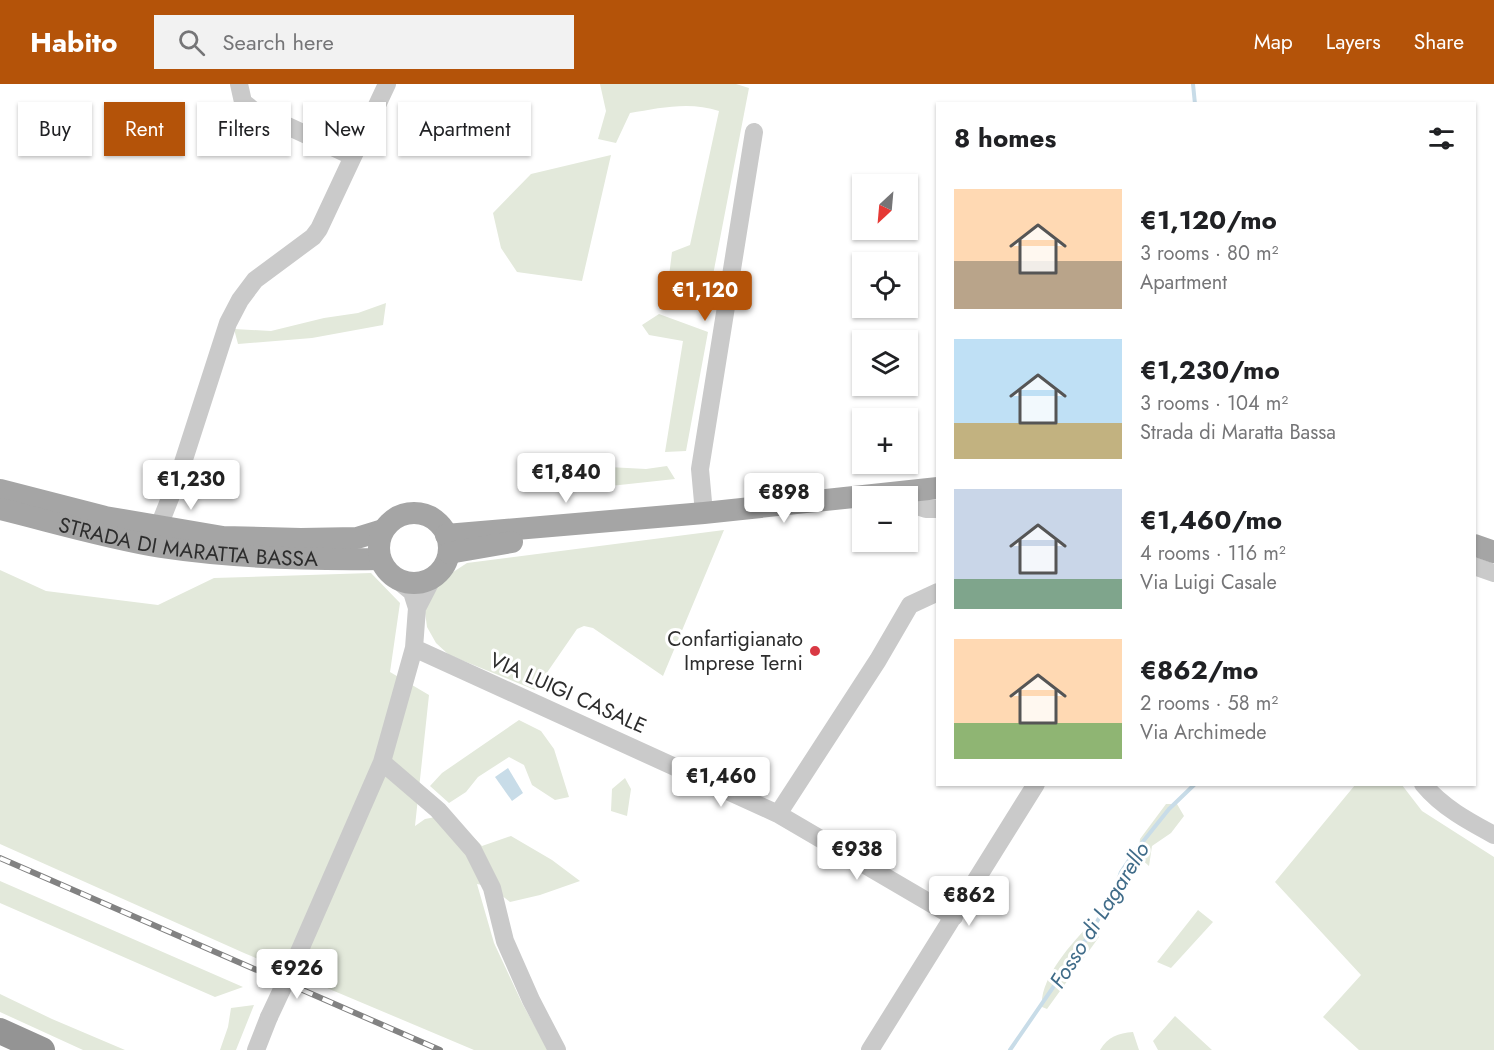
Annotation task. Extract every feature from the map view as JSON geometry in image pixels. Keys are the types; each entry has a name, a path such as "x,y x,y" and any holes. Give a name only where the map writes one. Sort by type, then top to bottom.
{"highway":[{"path":"0,1031 42,1050"}],"main road":[{"path":"918,490 936,488"},
{"name":"STRADA DI MARATTA BASSA","path":"0,490 105,517 223,537 357,538 383,530 400,516 411,513 422,514 432,518 440,525 447,544"},
{"path":"383,530 380,539 380,559 384,567 396,579 415,583 433,578 441,571 447,544 697,513 852,498"},
{"name":"STRADA DI MARATTA BASSA","path":"0,509 159,547 210,554 297,560 380,559"},
{"path":"1476,546 1494,552"}],"street":[{"path":"239,84 243,102 253,110 303,133"},
{"path":"378,102 387,84"},
{"path":"697,513 700,469 754,132"},
{"path":"159,526 178,478 228,323 240,300 255,280 313,237 319,229 352,156"},
{"path":"918,506 936,509"},
{"path":"1476,567 1494,573"},
{"path":"417,608 433,578"},
{"path":"256,1050 382,762 414,648 417,608 412,592 396,579"},
{"path":"778,813 878,660 910,604 936,593"},
{"name":"VIA LUIGI CASALE","path":"414,648 778,813 954,917"},
{"path":"382,762 438,810 473,850 492,888 505,941 543,1025 557,1050"},
{"path":"870,1050 1035,786"},
{"path":"1425,786 1433,796 1463,818 1494,835"}],"shaded area":[{"path":"600,84 736,84 749,88 713,275 668,284 672,252 690,245 719,111 686,106 630,113 616,143 598,139 606,111"},
{"path":"611,155 582,281 517,272 501,248 493,213 531,174"},
{"path":"386,303 383,325 312,338 238,344 234,329 271,331 324,318 358,313"},
{"path":"659,314 708,332 686,451 665,452 683,341 649,335 642,325"},
{"path":"571,465 646,469 667,466 675,479 601,487 517,487 527,467"},
{"path":"724,530 663,676 593,628 584,626 577,629 535,690 449,655 436,643 427,627 425,612 431,593 447,576 467,563"},
{"path":"0,570 46,591 158,605 214,578 371,573 400,603 390,672 429,695 415,826 425,819 451,814 482,846 511,836 552,860 580,881 540,895 510,902 491,887 477,884 494,943 522,1003 548,1050 474,1050 244,953 0,844"},
{"path":"519,720 541,731 554,749 569,797 555,800 532,785 524,765 509,757 478,777 466,792 449,803 430,786 442,773"},
{"path":"625,778 631,789 627,816 611,811 612,789"},
{"path":"1354,786 1403,786 1422,811 1494,857 1494,1050 1359,1050 1323,1017 1361,975 1275,882"},
{"path":"1166,804 1177,804 1184,816 1171,833 1152,846 1149,866 1138,856 1140,839"},
{"path":"0,881 243,987 215,997 0,903"},
{"path":"1198,910 1213,922 1171,968 1157,962"},
{"path":"1090,924 1099,937 1047,1009 1042,1007 1042,996 1051,973 1066,951"},
{"path":"0,994 125,1050 83,1050 0,1012"},
{"path":"254,1005 236,1050 220,1050 228,1027 231,1008"},
{"path":"1175,1016 1212,1050 1158,1050 1153,1041"},
{"path":"1133,1032 1139,1050 1100,1050 1114,1036"}],"water":[{"path":"508,768 523,793 512,801 495,777"}],"waterway":[{"name":"Fosso di Lagarello","path":"1193,84 1195,102"},
{"name":"Fosso di Lagarello","path":"1010,1050 1087,938 1113,895 1121,872 1133,854 1169,809 1193,786"}],"railway":[{"path":"0,858 440,1050"}],"place":[{"name":"Confartigianato Imprese Terni","path":"815,651"}]}
